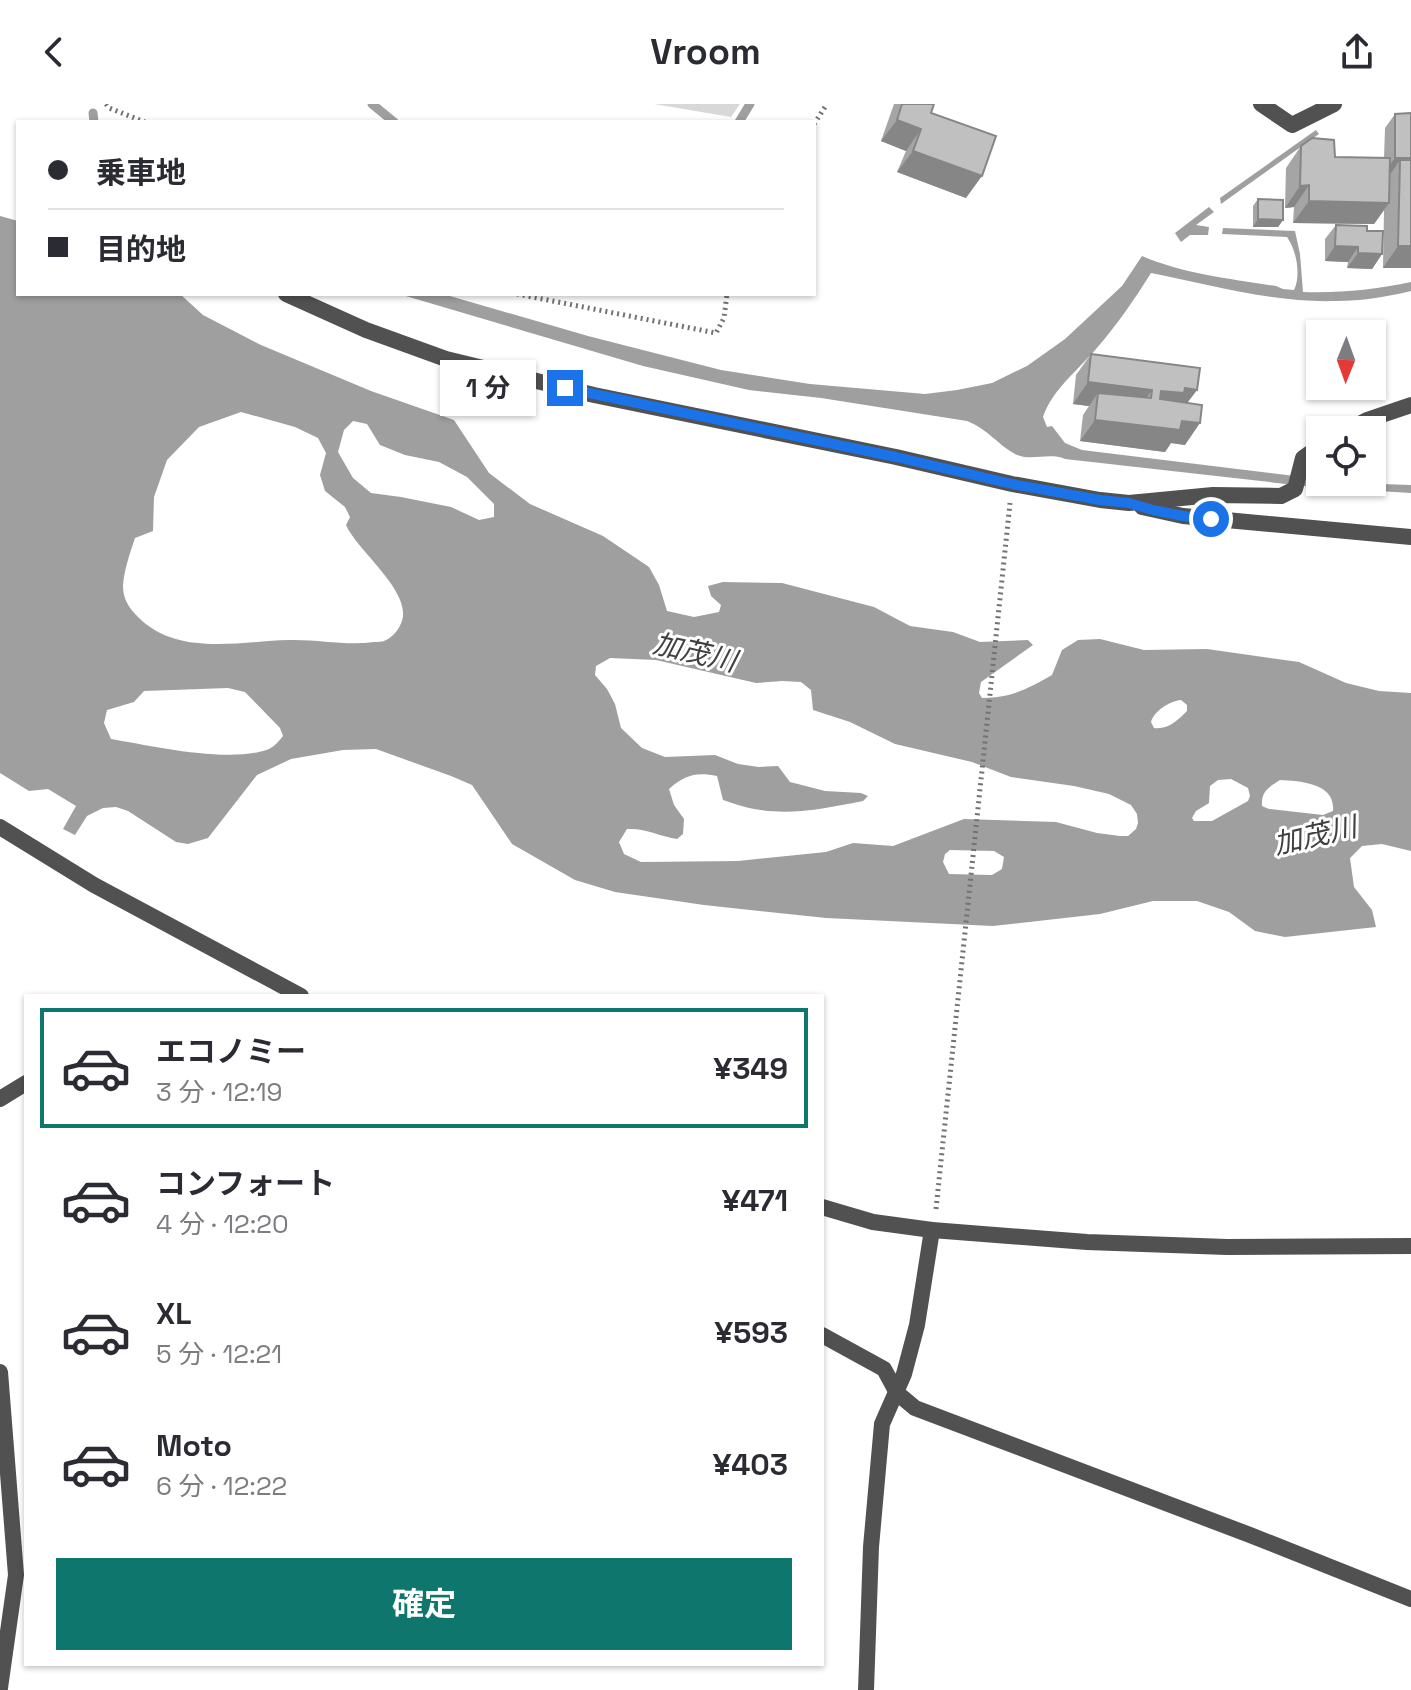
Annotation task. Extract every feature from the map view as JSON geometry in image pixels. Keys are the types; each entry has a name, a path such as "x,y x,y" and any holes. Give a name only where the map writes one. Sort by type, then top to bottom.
{"street":[{"path":"1261,104 1292,125 1334,104"},
{"path":"290,296 366,330 446,359 594,395 1012,484 1129,503 1183,516 1411,537"},
{"path":"1379,416 1411,405"},
{"path":"1129,503 1213,495 1281,496 1295,489 1306,456"},
{"path":"0,827 94,885 297,994"},
{"path":"0,1099 24,1084"},
{"path":"824,1208 873,1222 934,1223 1087,1242 1227,1247 1411,1246"},
{"path":"866,1690 871,1547 882,1424 904,1374 917,1325 934,1223"},
{"path":"824,1336 884,1369 897,1393 915,1408 1411,1599"},
{"path":"0,1372 16,1575 0,1688"}],"path":[{"path":"106,104 140,120"},
{"path":"816,121 827,104"},
{"path":"527,296 716,333 724,318 727,296"},
{"path":"934,1223 1011,493"}],"shaded area":[{"path":"654,104 740,104 731,117"}],"water":[{"path":"1316,130 1319,134 1221,204 1220,198"},
{"path":"1209,207 1214,212 1196,225 1209,227 1208,235 1190,235 1181,242 1175,233"},
{"name":"加茂川","path":"0,216 16,220 16,296 182,296 203,315 261,345 371,391 454,420 489,473 530,504 603,536 649,567 659,585 667,611 694,617 719,612 721,605 711,596 708,586 723,582 782,583 874,607 910,626 953,632 980,642 1028,640 1033,645 981,682 979,693 982,698 1011,694 1034,685 1052,675 1062,650 1078,640 1100,639 1144,650 1207,649 1299,662 1346,683 1379,691 1411,693 1411,851 1382,844 1362,846 1350,858 1354,887 1372,910 1376,927 1285,937 1255,931 1229,912 1197,901 1153,901 1100,914 993,926 826,918 615,892 575,880 512,844 472,785 376,749 343,750 291,759 257,775 208,838 188,844 176,842 128,811 116,807 103,808 87,816 75,835 63,829 76,806 48,789 29,791 0,773","holes":["241,412 295,427 318,438 326,453 320,475 325,491 345,507 350,517 346,525 352,535 397,593 403,616 398,630 379,642 289,640 210,644 171,638 138,617 129,607 123,586 135,538 153,531 154,497 167,460 199,427","353,421 367,424 380,445 405,455 439,462 467,477 494,504 494,517 479,520 451,507 371,493 353,478 338,452 344,430","610,658 656,660 756,683 801,682 811,690 813,710 850,722 895,744 972,762 1011,777 1109,794 1131,805 1138,823 1128,836 1120,836 1056,822 964,819 893,846 853,843 826,852 738,861 641,862 624,854 619,842 627,829 677,839 683,834 684,819 674,805 669,789 691,776 717,776 723,800 768,811 822,808 863,801 868,796 825,791 790,782 778,766 738,764 715,755 665,757 642,748 621,728 615,704 595,675 596,666","228,688 245,692 280,728 283,736 269,749 234,755 191,752 111,739 104,723 107,710 134,702 144,691","1181,700 1187,705 1187,711 1168,726 1154,728 1151,722 1155,714 1172,702","1231,779 1248,788 1248,801 1212,821 1194,821 1192,818 1196,811 1209,803 1210,786 1218,780","1280,780 1297,781 1323,789 1329,794 1333,811 1323,815 1262,806 1266,790","950,850 994,851 1004,857 1002,869 992,875 949,874 943,862"]},
{"path":"1223,228 1295,231 1303,292 1357,290 1411,282 1411,291 1346,301 1313,301 1243,292 1151,273 1111,331 1053,398 1043,417 1047,427 1052,426 1065,443 1082,450 1306,477 1306,486 1053,456 1021,456 967,421 749,390 643,366 406,296 450,296 721,370 810,384 925,394 992,383 1027,366 1065,339 1122,286 1142,256 1191,272 1294,290 1297,264 1287,237 1222,234"},
{"path":"1386,484 1411,485 1411,493 1386,491"}],"building":[{"path":"902,104 934,104 931,113 996,136 982,176 913,151 921,129 897,120"},
{"path":"1411,113 1411,158 1395,158 1395,114"},
{"path":"1312,138 1334,140 1335,157 1390,158 1389,203 1309,201 1309,185 1300,186 1301,146"},
{"path":"1400,160 1411,160 1411,246 1398,246"},
{"path":"1258,199 1283,200 1283,220 1258,219"},
{"path":"1336,225 1367,226 1367,231 1383,231 1382,254 1358,253 1358,247 1335,246"},
{"path":"1091,354 1200,368 1197,390 1185,388 1184,393 1161,391 1160,399 1202,405 1200,423 1182,421 1180,430 1095,420 1098,393 1151,398 1152,390 1088,382"}],"waterway":[{"path":"372,104 392,120"},
{"path":"740,120 750,104"},
{"path":"93,113 94,120"}],"route":[{"path":"565,388 1012,484 1211,519"}]}
